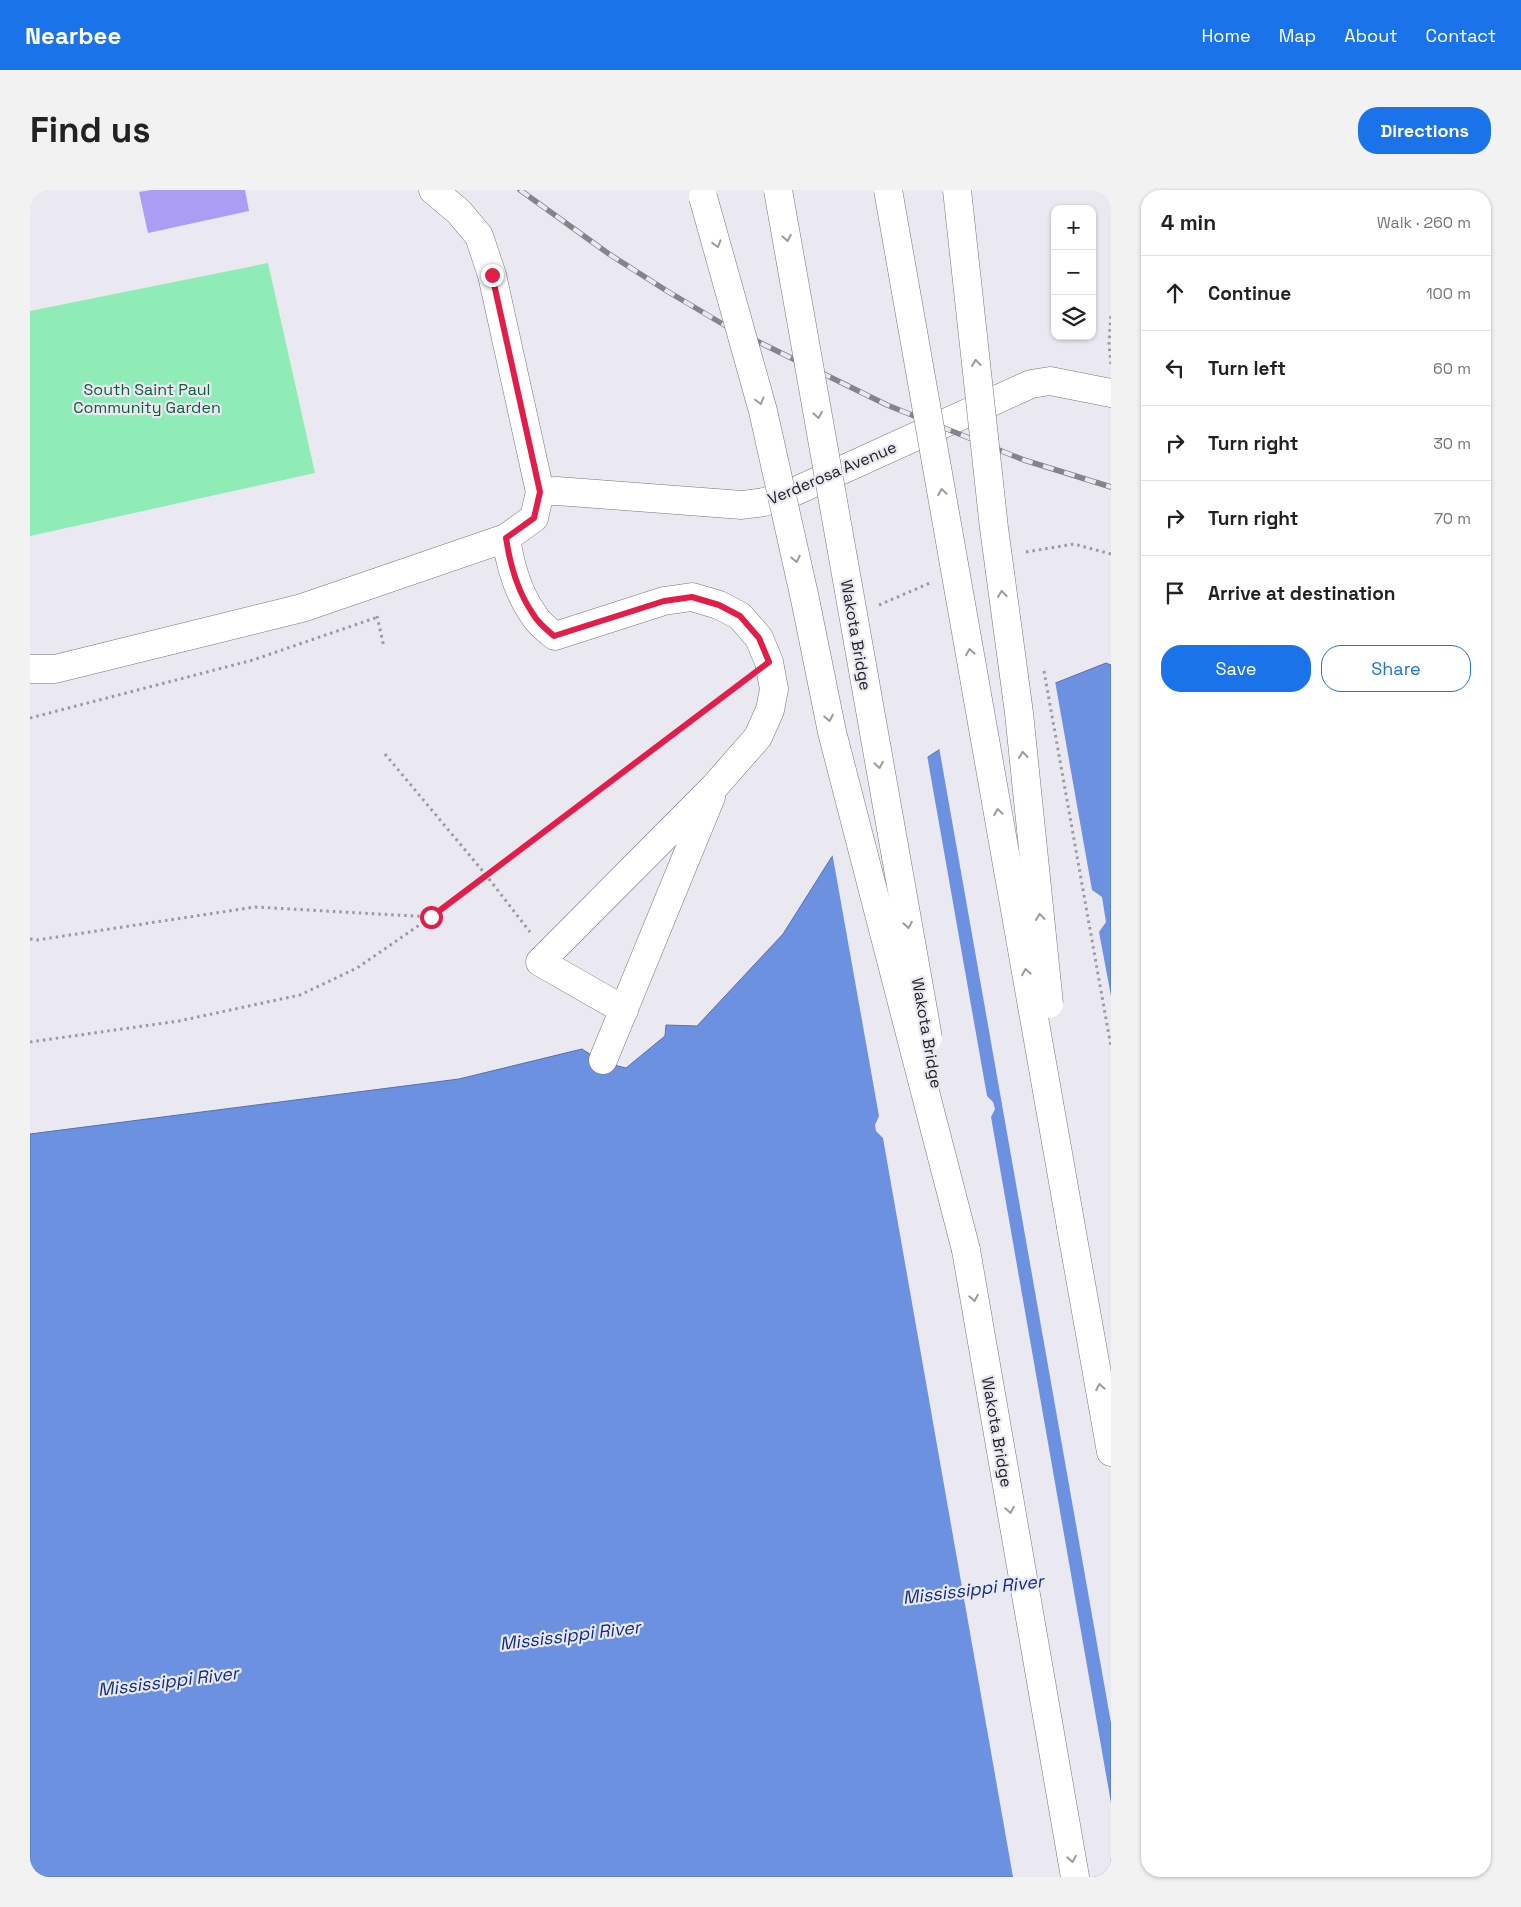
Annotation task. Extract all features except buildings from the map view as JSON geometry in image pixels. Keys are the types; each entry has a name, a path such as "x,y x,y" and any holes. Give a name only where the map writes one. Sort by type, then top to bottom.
{"main road":[{"path":"30,669 55,668 302,608 506,538 534,518 540,492 492,275 480,236 459,212 433,190"},
{"name":"Wakota Bridge","path":"778,190 1075,1877"},
{"path":"888,190 1111,1452"},
{"path":"957,190 994,528 1019,713 1071,1227"},
{"path":"703,194 763,411 832,732 966,1250"},
{"name":"Verderosa Avenue","path":"540,492 557,491 742,505 764,502 787,495 1031,384 1050,381 1111,393"},
{"path":"506,538 509,563 521,592 534,616 554,636 664,601 692,597 719,605 740,616 759,638 769,662 774,689 770,710 758,737 715,786 540,962 624,1010"},
{"path":"603,1060 715,786"},
{"path":"1032,1638 1055,1877"}],"path":[{"path":"1111,313 1109,343 1111,370"},
{"path":"1024,549 1025,559"},
{"path":"30,718 253,660 378,617"},
{"path":"30,1042 179,1021 300,995 357,968 431,917 769,662"},
{"path":"1043,663 1111,1047"},
{"path":"386,754 486,875 547,954"},
{"path":"30,939 37,940 254,907 431,917"}],"green space":[{"name":"South Saint Paul Community Garden","path":"268,263 315,473 30,536 30,311"}],"water":[{"name":"Mississippi River","path":"1106,663 1111,665 1111,1877 30,1877 30,1134 459,1079 582,1049 602,1062 626,1068 665,1036 666,1025 697,1026 783,934 831,858 908,770 1020,697"}],"pier":[{"path":"1055,681 1092,890 1102,897 1106,922 1099,932 1111,996 1111,1723 939,747 1019,695"},
{"path":"927,755 987,1096 993,1102 995,1109 991,1117 1111,1803 1111,1877 1013,1877 883,1138 876,1131 875,1125 879,1116 832,852 907,768"}],"railway":[{"path":"520,190 609,254 726,326 887,405 1024,460 1111,487"}],"route":[{"path":"431,917 769,662 759,638 740,616 719,605 692,597 664,601 554,636 534,616 521,592 509,563 506,538 534,518 540,492 492,275"}]}
